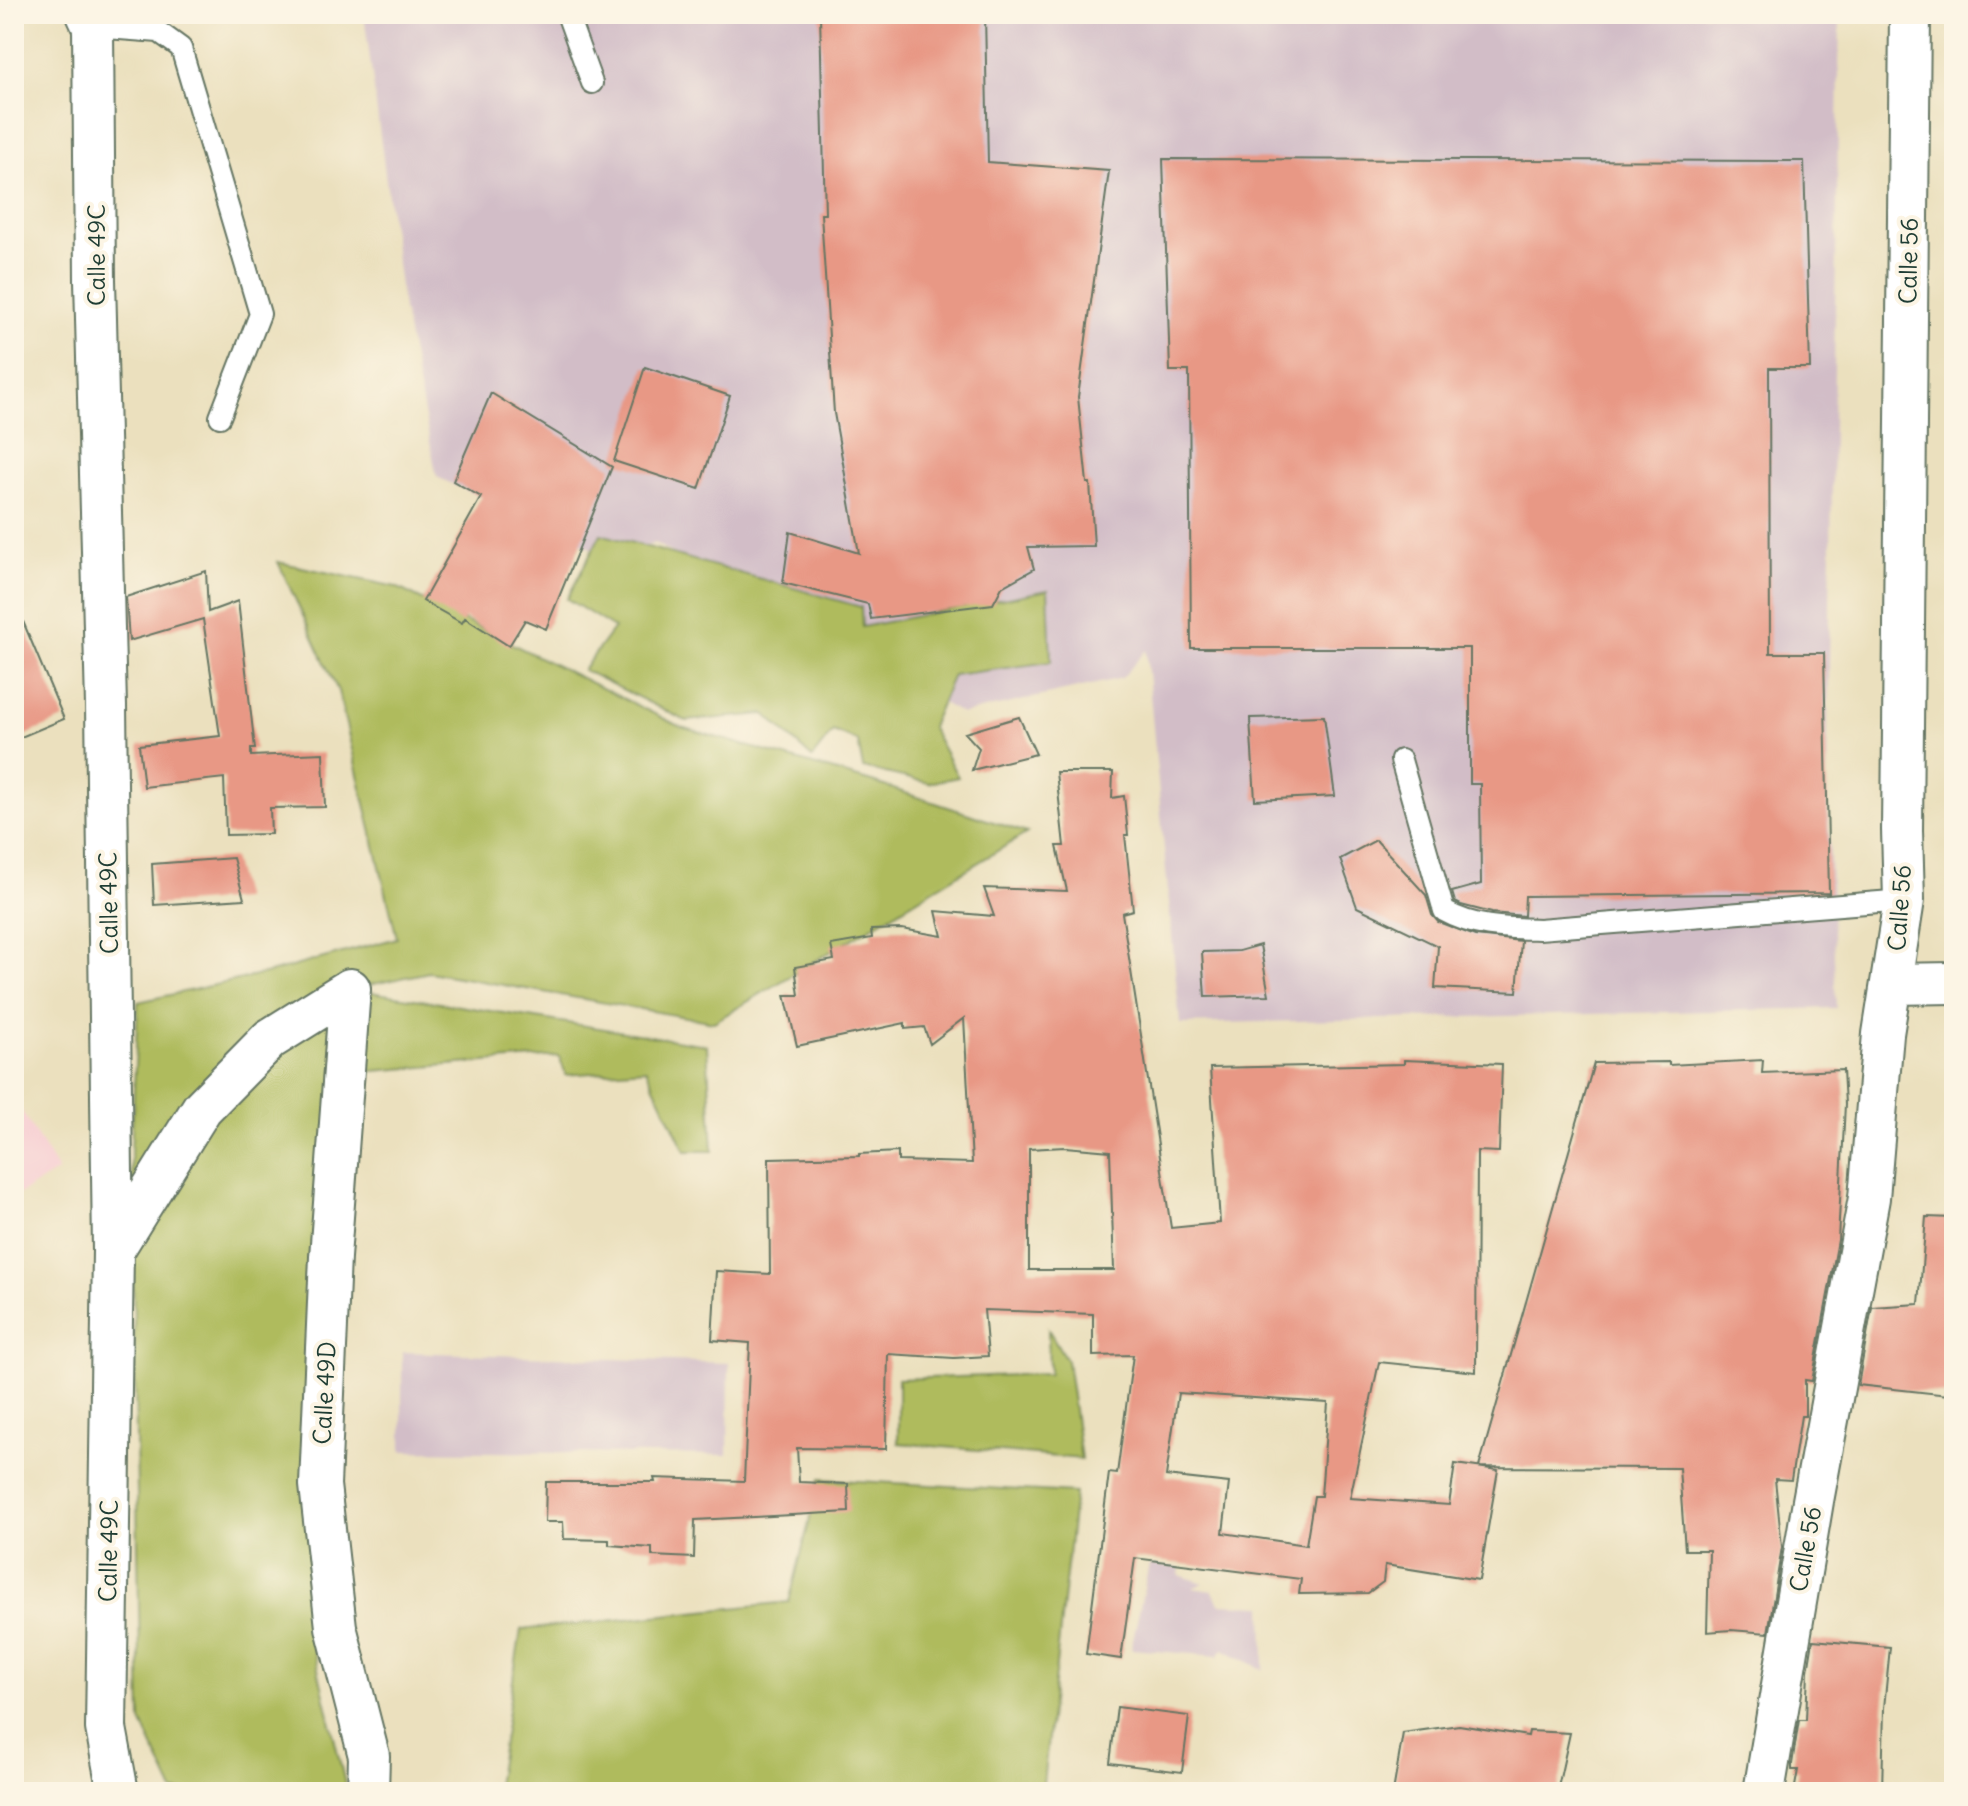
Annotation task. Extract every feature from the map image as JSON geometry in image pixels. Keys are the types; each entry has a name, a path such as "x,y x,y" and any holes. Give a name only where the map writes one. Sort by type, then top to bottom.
{"street":[{"name":"Calle 56","path":"1764,1792 1813,1501 1869,1198 1883,1034 1904,900 1902,798 1910,14"},
{"name":"Calle 49C","path":"90,20 106,706 113,1251 106,1728 118,1792"},
{"path":"1891,984 1954,983"},
{"name":"Calle 49D","path":"113,1251 202,1108 270,1039 350,989 330,1257 320,1485 336,1627 369,1756 368,1792"}],"lane":[{"path":"567,14 592,83"},
{"path":"90,20 159,32 181,48 260,314 220,417"},
{"path":"1401,760 1444,911 1464,922 1487,927 1539,929 1904,900"}],"shaded area":[{"path":"364,14 1840,14 1827,782 1836,1008 1180,1024 1146,650 1122,678 962,714 655,543 606,555 437,477 403,309"},
{"path":"14,1098 58,1171 14,1197"},
{"path":"402,1352 729,1363 728,1455 402,1451"},
{"path":"1149,1565 1180,1568 1179,1575 1204,1583 1192,1588 1213,1591 1219,1604 1263,1606 1264,1670 1223,1649 1218,1656 1131,1649"}],"green space":[{"path":"601,534 861,607 862,627 1048,590 1051,662 953,675 931,727 958,777 929,783 863,768 858,741 833,731 812,758 765,714 686,721 583,670 614,628 567,599"},
{"path":"278,562 396,587 681,727 872,782 1027,833 714,1022 429,972 350,989 348,1038 371,992 707,1045 713,1151 685,1151 646,1069 566,1075 559,1056 348,1073 313,1648 347,1792 174,1792 141,1721 131,1153 138,1002 269,973 397,938 338,691"},
{"path":"1048,1329 1067,1361 1081,1459 898,1443 898,1379 1049,1374"},
{"path":"820,1479 1075,1493 1042,1792 495,1792 521,1630 789,1602"}],"building":[{"path":"820,14 985,14 988,162 1109,171 1078,397 1087,483 1090,483 1094,546 1028,547 1034,569 1002,587 993,604 871,619 868,604 783,583 790,532 859,553 834,413 821,214 825,214"},
{"path":"1163,159 1804,161 1810,368 1769,368 1770,653 1824,653 1829,893 1525,896 1524,916 1492,913 1461,905 1455,902 1452,892 1481,884 1480,784 1470,784 1470,648 1191,648 1189,371 1170,371"},
{"path":"645,367 730,396 699,489 614,461"},
{"path":"491,393 612,467 546,629 525,620 509,646 465,618 462,623 423,601 481,497 453,481"},
{"path":"206,571 208,612 238,601 255,749 251,749 251,756 323,753 325,807 270,808 271,834 226,835 224,778 144,787 139,745 220,736 203,619 129,641 126,597"},
{"path":"14,600 64,719 14,740"},
{"path":"1324,716 1335,796 1255,800 1250,718"},
{"path":"1019,717 1036,754 972,770 979,748 965,733"},
{"path":"1056,772 1113,772 1112,798 1124,796 1133,910 1122,913 1171,1228 1220,1223 1210,1068 1404,1064 1404,1060 1502,1064 1499,1152 1477,1151 1476,1372 1379,1362 1350,1498 1449,1505 1455,1464 1498,1470 1479,1580 1385,1565 1383,1582 1368,1593 1299,1594 1301,1579 1135,1558 1121,1659 1086,1654 1109,1473 1117,1474 1133,1355 1093,1356 1093,1314 984,1310 988,1356 954,1358 888,1354 886,1449 797,1448 799,1482 848,1484 849,1512 695,1520 694,1558 652,1556 652,1548 609,1545 609,1540 564,1539 563,1522 545,1522 546,1482 655,1482 654,1478 744,1481 750,1343 712,1340 716,1271 770,1274 769,1158 898,1152 898,1161 972,1163 964,1018 930,1044 924,1027 905,1029 905,1023 797,1046 785,995 799,995 795,967 834,960 831,945 872,938 871,930 902,929 942,936 936,911 994,916 984,888 1067,891 1057,846 1064,846","holes":["1065,1147 1110,1151 1114,1270 1029,1270 1029,1149","1178,1393 1328,1403 1321,1496 1314,1496 1306,1545 1223,1533 1229,1483 1166,1476"]},
{"path":"1376,840 1426,895 1432,915 1438,922 1475,936 1521,941 1517,992 1435,988 1438,946 1357,907 1340,859"},
{"path":"233,858 244,899 154,905 152,864"},
{"path":"1260,945 1269,995 1205,997 1202,952 1239,951"},
{"path":"1763,1060 1762,1073 1843,1070 1845,1104 1838,1240 1812,1381 1805,1380 1805,1416 1801,1416 1791,1480 1775,1479 1782,1547 1768,1633 1707,1632 1709,1550 1685,1550 1679,1468 1479,1467 1594,1063 1669,1062 1669,1065"},
{"path":"1926,1217 1954,1218 1954,1349 1948,1395 1858,1385 1872,1307 1919,1304"},
{"path":"1813,1640 1890,1647 1884,1708 1882,1792 1794,1792 1798,1770 1792,1770 1792,1764 1799,1720 1806,1720"},
{"path":"1117,1707 1189,1716 1182,1772 1110,1763"},
{"path":"1459,1725 1528,1736 1529,1731 1570,1733 1557,1792 1393,1792 1403,1733"}]}
